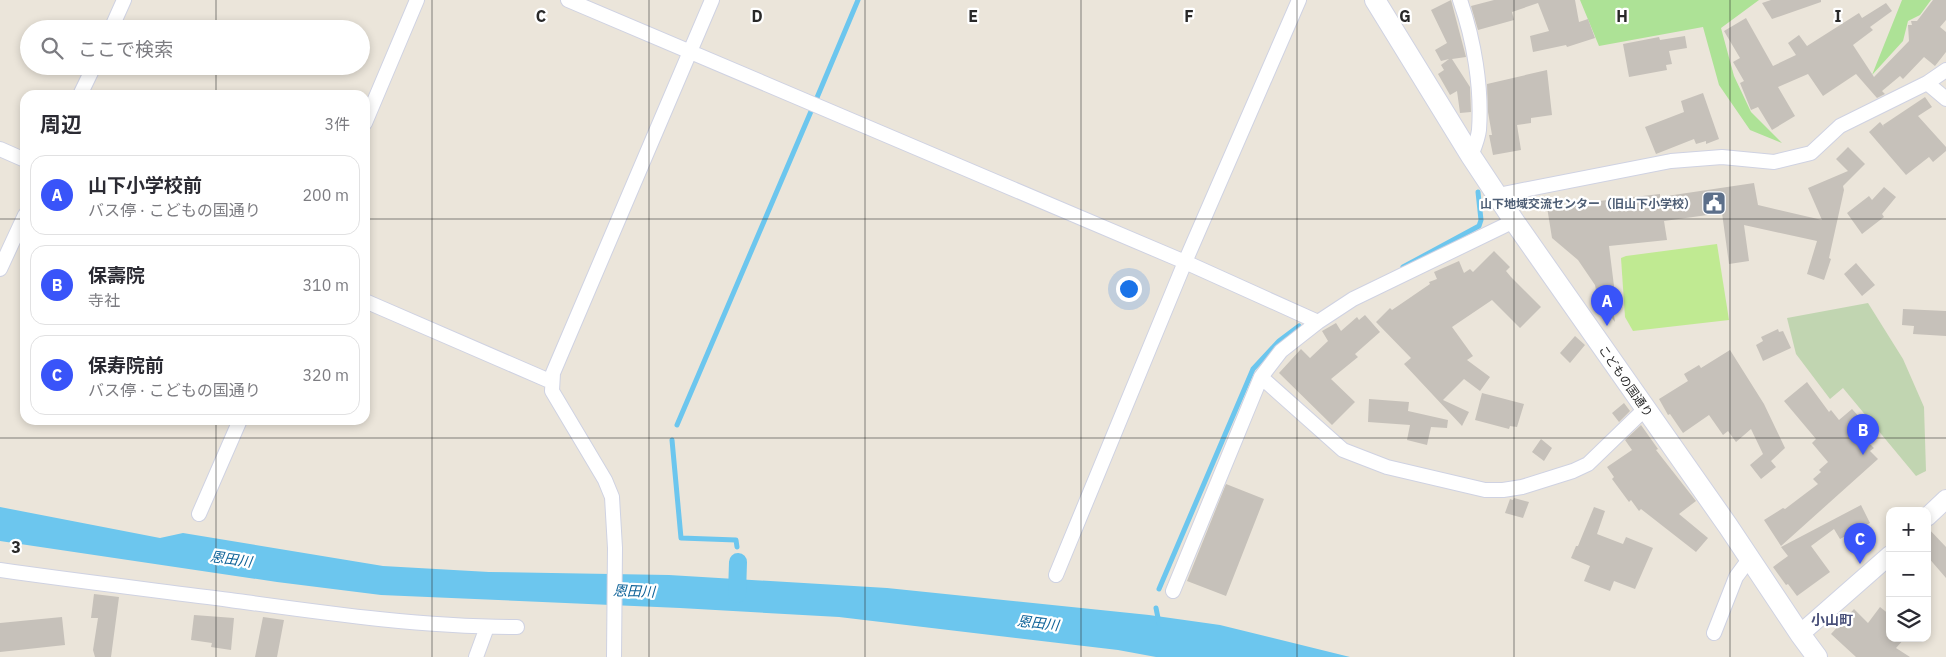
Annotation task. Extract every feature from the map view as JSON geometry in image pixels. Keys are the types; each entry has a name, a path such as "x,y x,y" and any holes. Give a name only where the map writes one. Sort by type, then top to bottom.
{"main road":[{"name":"こどもの国通り","path":"1375,0 1514,222 1750,558 1817,657"}],"street":[{"path":"115,20 124,0"},
{"path":"370,111 417,0"},
{"path":"568,0 1185,262 1318,322"},
{"path":"614,657 615,521 612,497 605,480 552,391 553,373 712,0"},
{"path":"1056,575 1185,262 1299,0"},
{"path":"1460,0 1470,29 1478,83 1479,131 1472,156"},
{"path":"1498,195 1671,161 1722,157 1774,162 1811,154 1840,126 1927,83 1946,70"},
{"path":"82,90 90,75"},
{"path":"1927,83 1946,99"},
{"path":"0,149 20,158"},
{"path":"1173,591 1262,377 1281,351 1353,298 1514,222"},
{"path":"0,269 20,226"},
{"path":"370,303 552,382"},
{"path":"1262,377 1343,450 1387,467 1485,490 1522,487 1588,464 1645,409"},
{"path":"200,514 238,425"},
{"path":"1931,514 1946,499"},
{"path":"1714,633 1736,577 1750,558"},
{"path":"1800,634 1886,559"},
{"path":"0,570 390,621 517,627"},
{"path":"476,657 487,627"}],"green space":[{"path":"1580,0 1759,0 1721,28 1734,76 1751,112 1782,143 1750,130 1719,85 1703,27 1599,46"},
{"path":"1902,0 1931,0 1920,15 1908,21 1903,41 1872,75"},
{"path":"1717,244 1729,320 1633,331 1625,317 1621,258"},
{"path":"1868,303 1903,359 1924,407 1926,471 1916,476 1843,388 1830,399 1796,354 1787,318"}],"water":[{"name":"恩田川","path":"0,507 160,538 183,533 383,566 489,572 669,575 887,588 1149,615 1220,625 1350,657 1156,657 1118,650 839,617 381,595 277,582 0,541"}],"building":[{"path":"1451,0 1466,57 1452,59 1470,87 1471,112 1460,113 1457,91 1450,95 1438,74 1444,70 1441,65 1449,59 1441,61 1435,50 1447,43 1431,10"},
{"path":"1494,0 1575,0 1579,22 1588,19 1595,38 1567,47 1566,45 1533,52 1530,36 1549,31 1538,3 1512,12 1514,20 1478,30 1471,6"},
{"path":"1771,0 1821,0 1821,2 1772,19 1762,3"},
{"path":"1933,0 1946,0 1946,20 1940,27 1946,32 1946,52 1935,66 1924,57 1903,79 1900,76 1882,91 1885,94 1877,98 1856,74 1823,96 1808,74 1778,87 1795,116 1772,130 1758,107 1751,110 1740,83 1744,81 1733,62 1740,58 1724,31 1746,18 1773,66 1796,55 1788,43 1799,35 1807,46 1859,13 1862,18 1886,3 1892,11 1870,27 1873,30 1853,45 1874,77 1909,41 1908,25 1912,25 1911,21 1917,21"},
{"path":"1685,36 1687,48 1669,51 1672,64 1666,65 1667,70 1629,77 1623,44 1659,37 1660,40"},
{"path":"1547,70 1552,115 1531,118 1531,123 1517,125 1521,150 1493,155 1489,135 1492,135 1488,112 1487,84"},
{"path":"1703,93 1719,139 1706,144 1706,141 1696,144 1694,139 1656,154 1645,127 1684,112 1681,101"},
{"path":"1925,97 1932,107 1918,116 1946,147 1946,151 1933,162 1929,157 1906,175 1869,132 1880,122 1884,127 1883,125"},
{"path":"1848,147 1865,164 1843,186 1844,190 1829,258 1831,259 1824,280 1807,274 1817,241 1744,225 1749,261 1729,264 1722,213 1664,221 1667,240 1609,246 1616,302 1612,303 1615,322 1598,300 1595,285 1578,260 1552,238 1547,207 1660,194 1660,197 1754,183 1758,205 1822,220 1808,188 1848,171 1836,159"},
{"path":"1884,187 1896,197 1882,214 1884,217 1862,234 1847,213 1869,196 1872,200"},
{"path":"1494,251 1510,267 1506,271 1511,277 1541,307 1520,328 1492,300 1452,327 1473,356 1467,360 1490,377 1480,391 1464,379 1443,400 1469,412 1462,426 1404,364 1411,358 1376,322 1390,308 1392,310 1430,284 1429,282 1437,279 1434,272 1459,261 1464,273 1470,269 1473,272"},
{"path":"1856,263 1875,285 1862,296 1844,274"},
{"path":"1903,309 1946,311 1946,336 1913,334 1914,326 1902,325"},
{"path":"1365,315 1380,332 1355,354 1358,357 1331,379 1355,402 1332,425 1279,373 1301,349 1310,358 1328,341 1322,331 1336,323 1341,331 1357,317 1359,320"},
{"path":"1778,329 1779,332 1783,331 1791,348 1763,361 1756,345 1763,341 1761,337"},
{"path":"1575,336 1585,345 1570,363 1560,353"},
{"path":"1730,350 1764,404 1785,448 1771,461 1776,467 1761,479 1750,465 1763,454 1751,429 1736,442 1728,431 1723,435 1709,415 1683,433 1670,414 1668,415 1659,399 1688,381 1684,374 1699,365 1701,368"},
{"path":"1807,382 1829,412 1831,410 1839,420 1852,409 1863,421 1859,424 1871,437 1867,441 1874,448 1870,451 1878,459 1781,546 1764,520 1783,508 1785,509 1818,484 1813,479 1828,462 1812,443 1816,439 1784,401"},
{"path":"1482,393 1524,404 1517,427 1510,426 1509,429 1475,420"},
{"path":"1369,399 1409,402 1408,411 1448,420 1447,428 1431,427 1427,445 1407,440 1410,425 1368,422"},
{"path":"1624,403 1630,411 1619,422 1612,413"},
{"path":"1641,425 1658,449 1656,450 1696,501 1679,514 1708,538 1696,552 1641,509 1639,511 1631,500 1629,502 1612,479 1614,477 1607,467 1632,450 1625,440"},
{"path":"1541,439 1552,448 1544,461 1532,452"},
{"path":"1226,484 1264,499 1226,596 1187,581"},
{"path":"1514,498 1529,502 1523,518 1505,513 1510,499 1513,500"},
{"path":"1861,505 1870,523 1840,539 1834,529 1811,546 1830,572 1797,596 1773,567 1788,556 1781,547"},
{"path":"1594,507 1605,511 1597,534 1623,544 1626,537 1653,548 1635,589 1614,581 1610,591 1584,581 1590,566 1571,558"},
{"path":"1931,531 1946,547 1946,578 1931,561"},
{"path":"94,594 119,597 111,657 95,657 93,650 98,618 91,618"},
{"path":"1880,607 1886,612 1886,642 1901,642 1896,648 1910,657 1856,657 1831,634 1854,609 1868,623"},
{"path":"194,615 234,618 231,650 211,647 212,643 191,640"},
{"path":"62,617 65,645 0,652 0,623"},
{"path":"263,617 284,620 277,657 255,657"}],"waterway":[{"path":"816,100 858,0"},
{"path":"677,425 812,109"},
{"path":"1403,267 1479,226 1481,220 1478,192"},
{"path":"1159,589 1253,369 1279,341 1299,326"},
{"path":"672,440 681,538 736,540 737,547"},
{"path":"737,594 738,562"},
{"path":"1156,608 1159,623"}],"place":[{"name":"山下地域交流センター（旧山下小学校）","path":"1714,203"},
{"name":"山下小学校前","path":"1607,326"},
{"name":"保壽院","path":"1863,455"},
{"name":"保寿院前","path":"1860,564"}],"district":[{"name":"小山町","path":"1832,620"}]}
